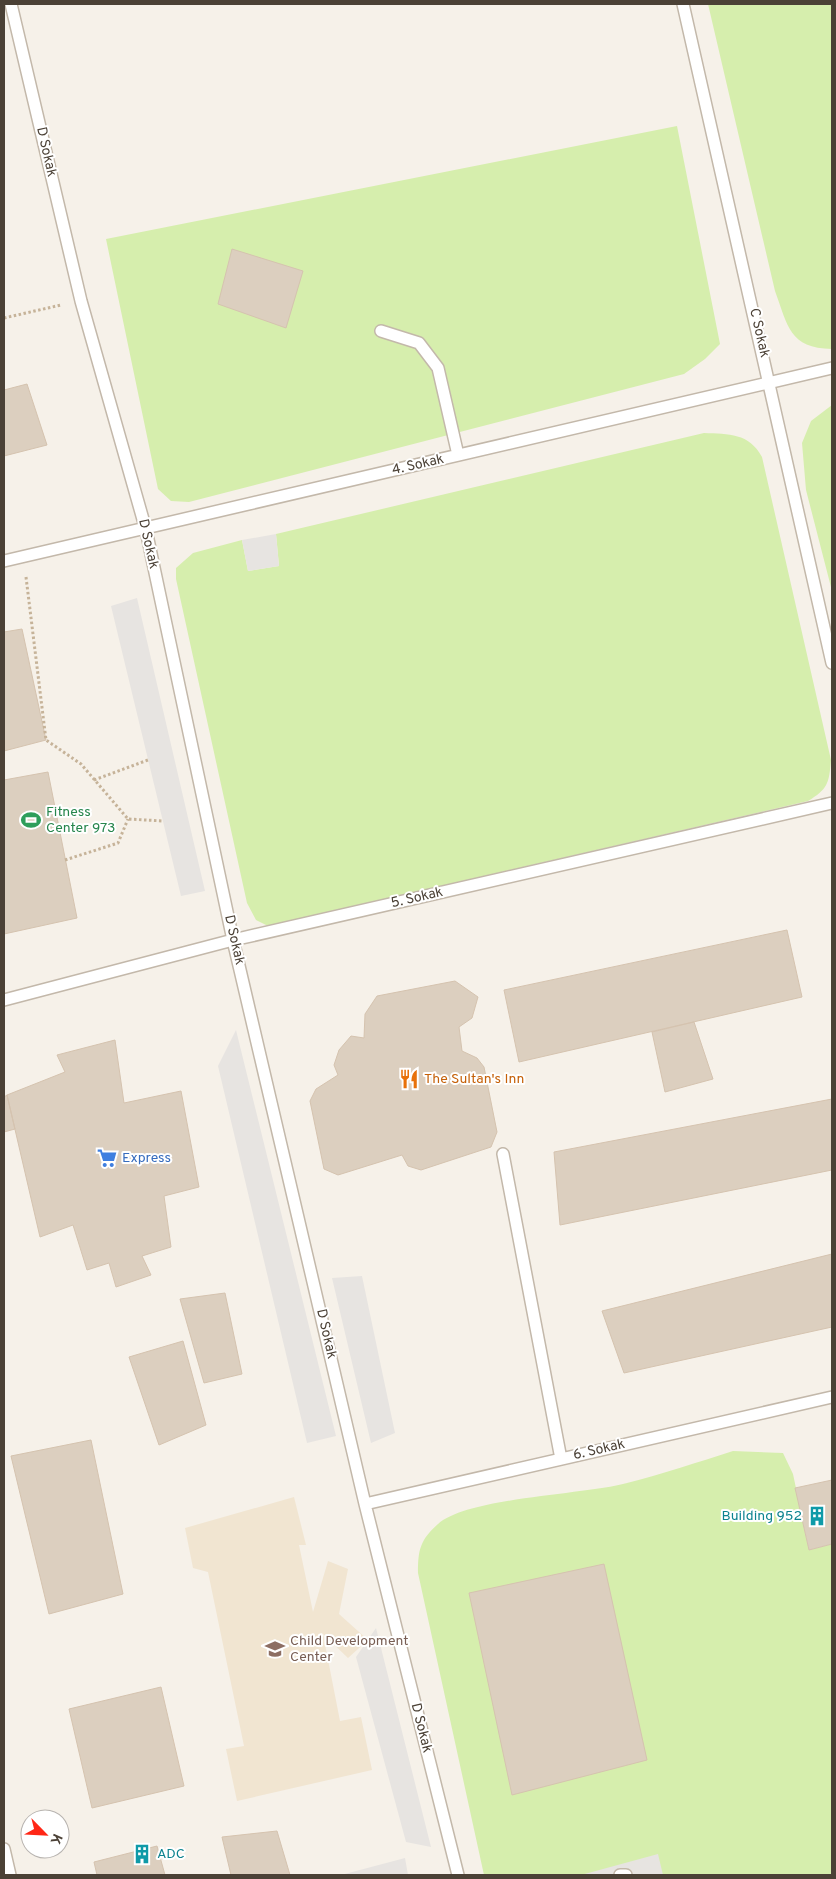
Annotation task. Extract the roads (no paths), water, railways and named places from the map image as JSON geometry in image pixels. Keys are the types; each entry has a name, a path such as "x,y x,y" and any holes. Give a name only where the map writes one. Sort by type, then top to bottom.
{"lane":[{"name":"D Sokak","path":"11,4 81,301 146,530 234,940 365,1504 458,1875"},
{"name":"C Sokak","path":"683,4 771,383 832,663"},
{"path":"381,330 419,344 438,368 458,455"},
{"name":"4. Sokak","path":"4,561 146,530 832,368"},
{"name":"5. Sokak","path":"4,1000 234,940 832,803"},
{"path":"503,1154 561,1459"},
{"name":"6. Sokak","path":"365,1504 832,1397"},
{"path":"4,1849 5,1862 10,1875"},
{"path":"620,1875 626,1875"}],"place":[{"name":"Fitness Center 973","path":"31,820"},
{"name":"The Sultan's Inn","path":"409,1079"},
{"name":"Express","path":"107,1158"},
{"name":"Building 952","path":"817,1516"},
{"name":"Child Development Center","path":"275,1649"},
{"name":"ADC","path":"142,1854"}]}
